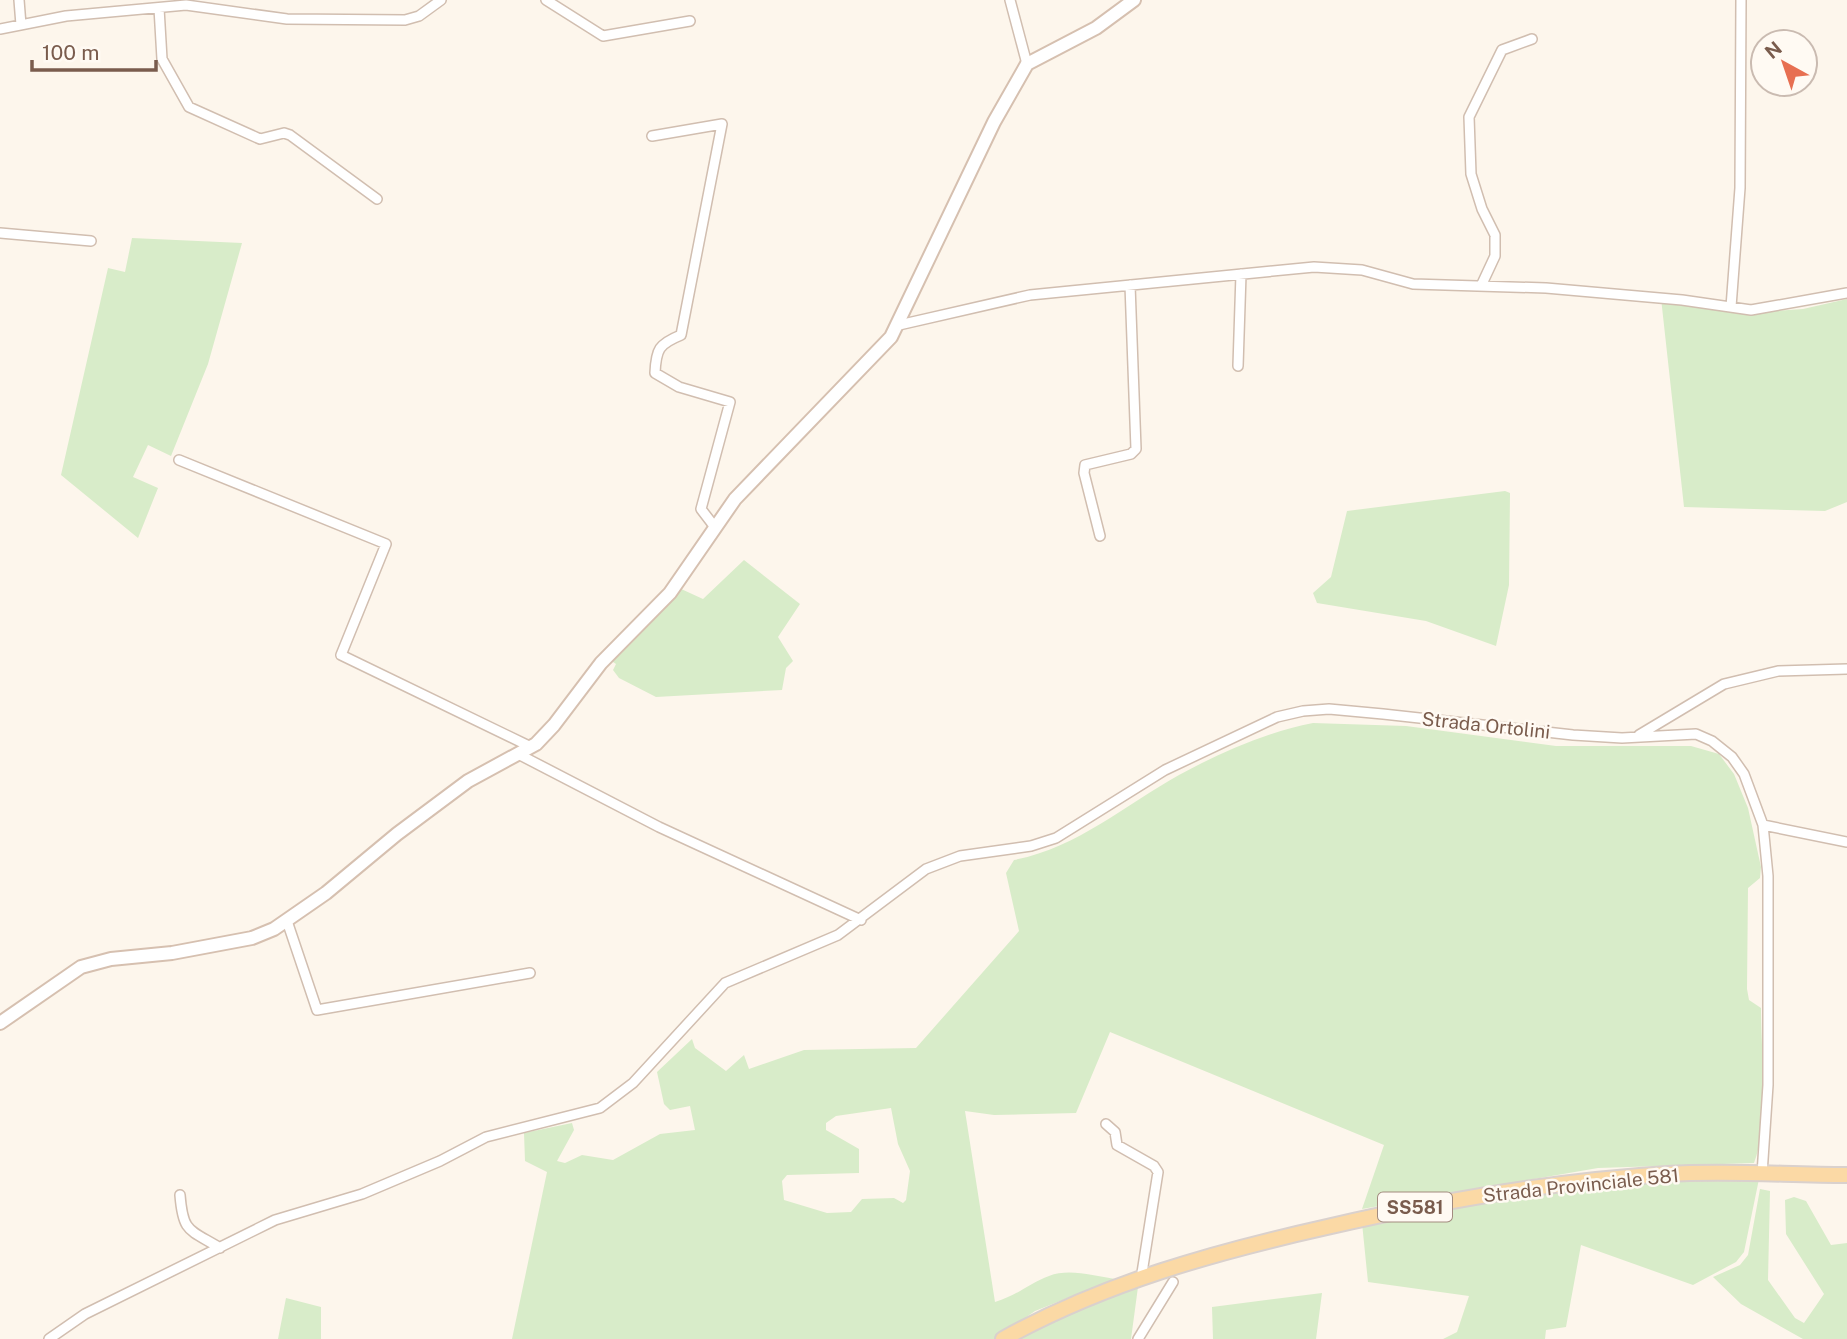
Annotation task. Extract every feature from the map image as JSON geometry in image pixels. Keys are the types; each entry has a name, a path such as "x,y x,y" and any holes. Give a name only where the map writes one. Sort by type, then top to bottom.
{"main road":[{"path":"0,1023 81,967 111,959 172,953 252,938 287,921 468,781 531,747 554,725 601,663 670,593 714,526 772,458 870,360 899,325 999,112 1027,64 1096,27 1134,0"},
{"name":"Strada Provinciale 581","path":"1003,1339 1091,1295 1241,1247 1430,1203 1616,1178 1670,1174 1847,1175"}],"street":[{"path":"19,0 21,25"},
{"path":"0,29 66,16 186,5 287,19 405,20 419,16 441,0"},
{"path":"546,0 603,36 690,21"},
{"path":"1010,0 1027,64"},
{"path":"1731,307 1740,188 1741,0"},
{"path":"159,8 162,59 190,107 260,139 284,133 290,135 377,199"},
{"path":"1481,286 1495,256 1495,235 1482,209 1471,174 1469,117 1502,50 1532,39"},
{"path":"652,136 722,124 681,335 660,344 655,353 655,373 679,387 730,402 701,509 714,526"},
{"path":"0,233 91,241"},
{"path":"899,325 1030,295 1314,267 1362,270 1413,284 1559,289 1751,310 1847,293"},
{"path":"1238,366 1241,274"},
{"path":"1100,536 1084,473 1085,465 1131,454 1136,449 1130,285"},
{"path":"179,460 386,544 341,655 531,747"},
{"path":"1637,736 1724,684 1778,671 1847,670"},
{"name":"Strada Ortolini","path":"49,1339 85,1314 275,1220 362,1194 410,1174 486,1136 600,1108 633,1083 725,983 817,946 861,920 909,881 935,864 960,856 1031,846 1056,838 1166,770 1277,717 1329,709 1573,735 1696,734 1719,745 1744,774 1763,825 1768,876 1768,1085 1762,1174"},
{"path":"520,755 659,827 861,920"},
{"path":"1763,825 1847,842"},
{"path":"287,921 317,1010 530,973"},
{"path":"1107,1124 1115,1132 1117,1145 1154,1166 1158,1172 1141,1279"},
{"path":"180,1195 181,1219 187,1228 220,1248"},
{"path":"1138,1339 1173,1282"}],"green space":[{"path":"132,238 242,243 208,364 171,456 148,445 133,477 158,488 138,538 61,475 108,268 125,272"},
{"path":"1661,298 1748,313 1803,309 1847,299 1847,502 1825,511 1684,507"},
{"path":"1505,491 1510,493 1509,585 1496,646 1426,621 1317,603 1313,593 1331,577 1347,511"},
{"path":"744,560 800,604 778,637 793,661 786,668 782,690 656,697 619,678 613,670 616,664 610,660 679,588 703,599"},
{"path":"1313,723 1406,726 1556,746 1691,746 1719,754 1734,774 1748,808 1761,867 1760,878 1748,888 1747,989 1749,1000 1761,1008 1763,1065 1763,1108 1759,1147 1754,1163 1598,1168 1362,1209 1384,1145 1110,1032 1076,1113 994,1115 965,1111 995,1302 1057,1274 1082,1273 1115,1279 1035,1311 995,1339 512,1339 547,1172 525,1161 524,1133 572,1123 574,1130 557,1161 565,1163 582,1155 613,1160 660,1134 695,1130 690,1106 670,1110 664,1104 657,1072 692,1039 695,1048 726,1071 744,1055 749,1069 804,1050 916,1048 1019,931 1006,873 1014,860 1059,846 1080,836 1211,758 1261,737","holes":["891,1108 898,1144 910,1171 906,1200 903,1203 894,1198 862,1199 851,1212 827,1213 784,1200 782,1181 787,1175 859,1173 859,1149 826,1130 826,1123 836,1116"]},
{"path":"1759,1179 1744,1252 1736,1262 1693,1285 1581,1245 1566,1327 1546,1330 1545,1339 1443,1339 1457,1332 1469,1296 1368,1282 1362,1223 1615,1180"},
{"path":"1760,1189 1770,1191 1768,1280 1795,1318 1804,1323 1824,1294 1786,1234 1785,1200 1794,1197 1806,1201 1831,1245 1847,1243 1847,1339 1803,1339 1741,1304 1713,1277 1740,1265 1748,1255"},
{"path":"1138,1287 1131,1339 1015,1339 1077,1306"},
{"path":"1322,1293 1316,1339 1213,1339 1212,1307"},
{"path":"286,1298 321,1307 321,1339 278,1339"}]}
